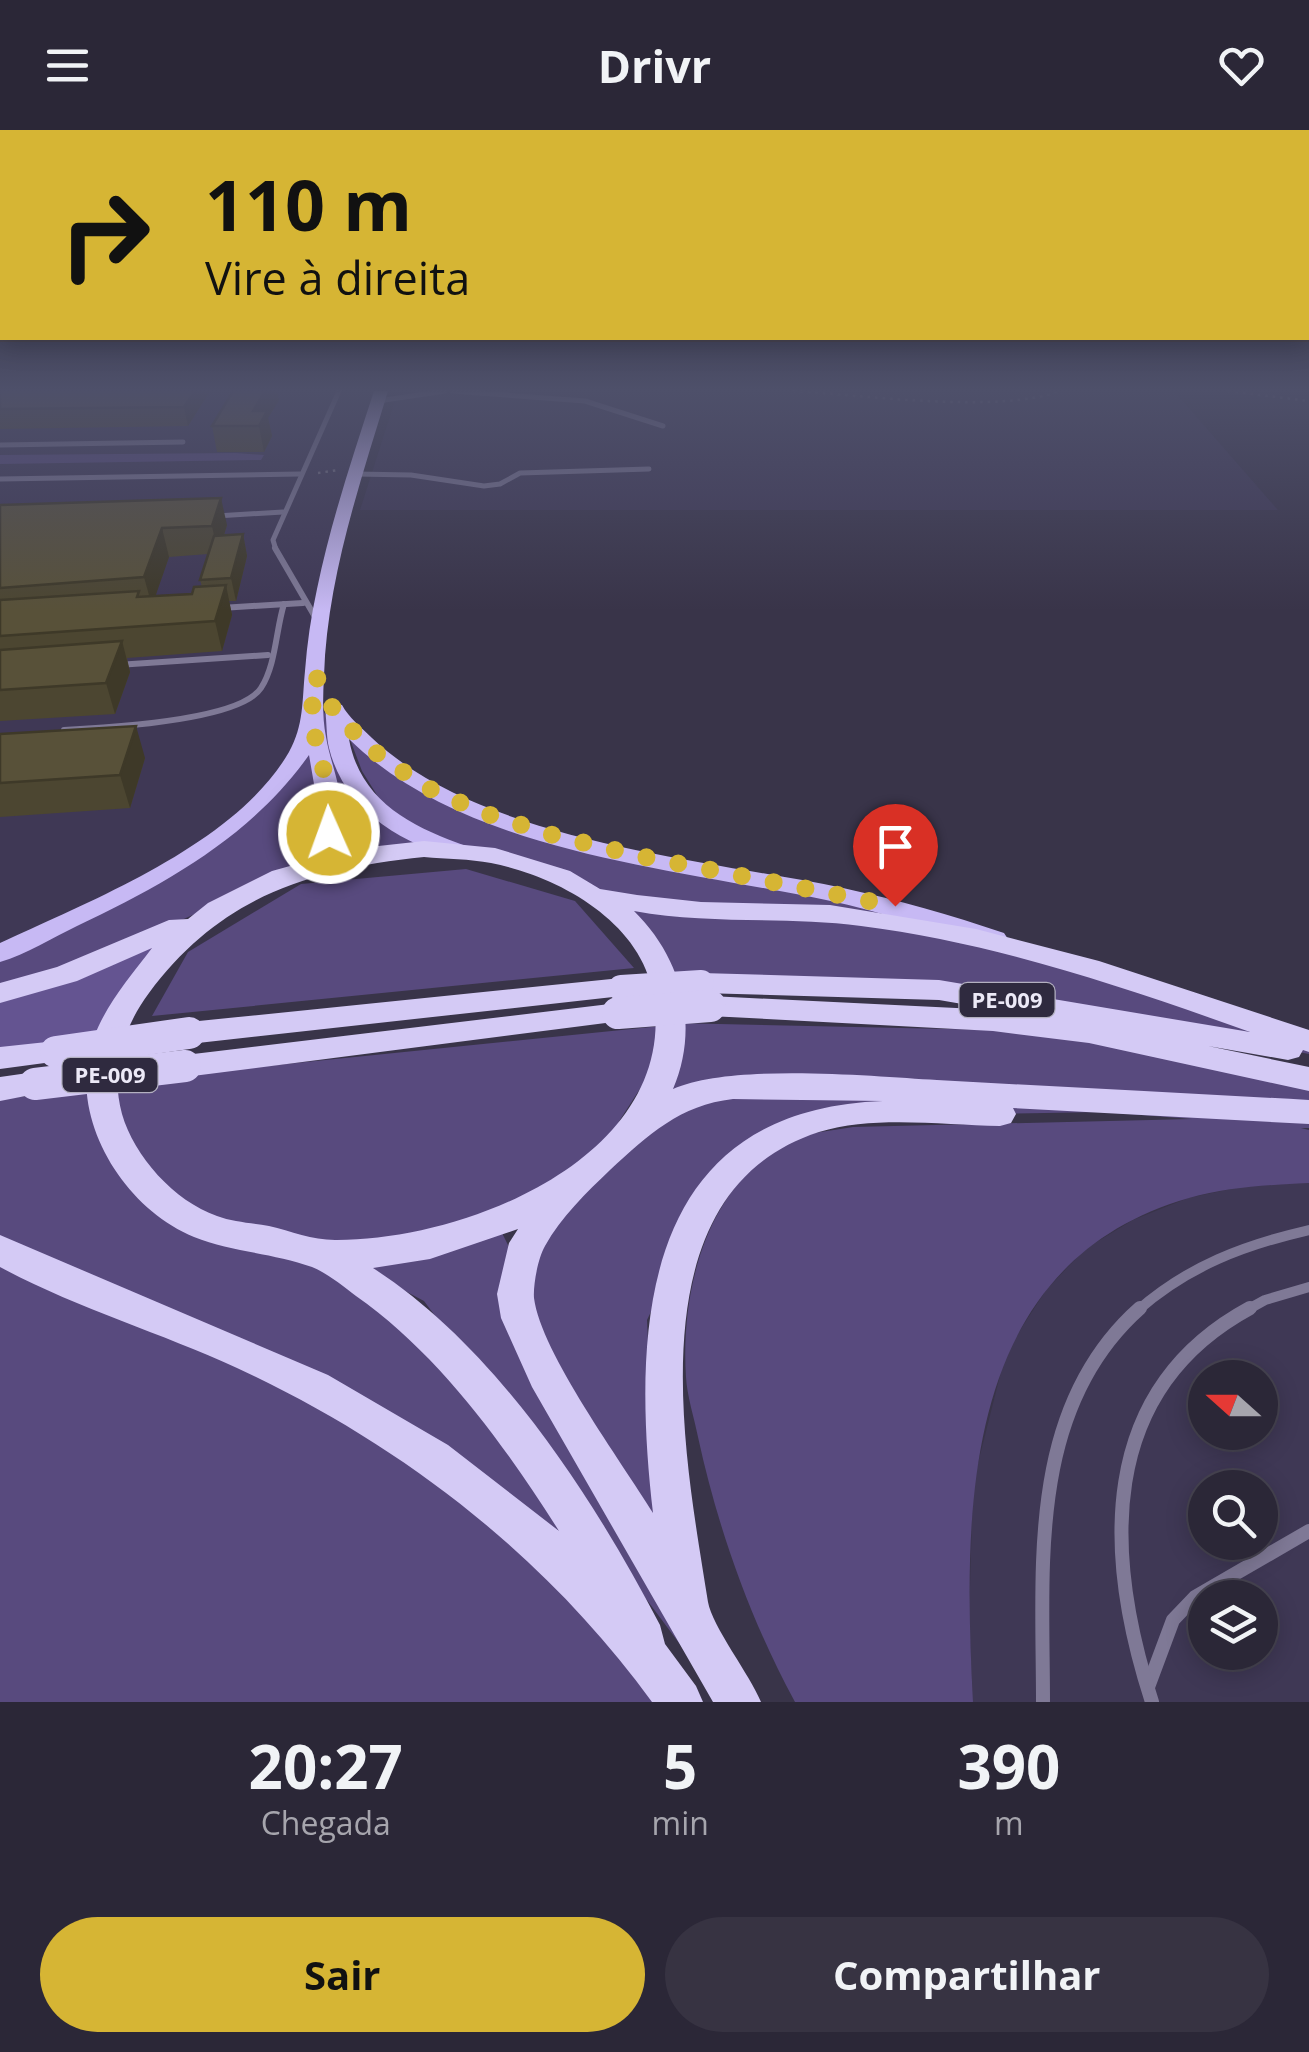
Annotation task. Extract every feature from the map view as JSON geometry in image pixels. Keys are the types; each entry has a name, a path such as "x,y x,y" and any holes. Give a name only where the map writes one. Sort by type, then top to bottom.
{"highway":[{"path":"0,993 90,965 297,872 386,853 458,851 531,864 594,893 673,910 814,911 1011,944 1309,1041"},
{"path":"594,893 636,928 655,954 667,982 673,1024 662,1079 627,1135"},
{"path":"234,899 181,935 138,978 110,1029 100,1083 110,1136 144,1185 199,1224 322,1254 385,1293 492,1406 585,1533 669,1686"},
{"name":"PE-009","path":"0,1058 189,1033 619,1001 705,995 939,990 1208,1033 1309,1054"},
{"name":"PE-009","path":"705,995 1089,1032 1309,1079"},
{"name":"PE-009","path":"0,1089 185,1066 619,1001"},
{"path":"738,1702 546,1375 520,1318 515,1294 528,1243 571,1186 627,1135 686,1095 733,1087 866,1088 1309,1112"},
{"path":"690,1621 665,1424 663,1334 682,1255 710,1192 740,1160 808,1122 857,1115 1124,1112 1146,1103"},
{"path":"322,1254 438,1244 498,1225 571,1186"},
{"path":"0,1250 98,1297 254,1357 444,1464 537,1542 600,1604 669,1686"}],"main road":[{"path":"297,872 324,844 332,819 325,718 316,676 327,586 359,464"},
{"path":"325,718 368,804 409,834 458,851"},
{"path":"325,718 403,774 495,816 640,856 895,906 1011,944"},
{"path":"0,954 99,905 222,832 254,806 325,718"}],"lane":[{"path":"305,464 273,540 274,551 303,603 322,626"},
{"path":"357,471 484,486 525,473 649,469"},
{"path":"0,479 300,474"},
{"path":"208,516 283,512"},
{"path":"208,609 303,603"},
{"path":"58,731 116,726 239,705 260,689 284,604"},
{"path":"115,666 268,655"},
{"path":"1043,1702 1044,1546 1053,1467 1066,1411 1123,1324 1164,1284 1210,1260 1264,1240 1309,1230"},
{"path":"1150,1696 1128,1618 1119,1551 1122,1498 1135,1438 1160,1390 1196,1342 1232,1314 1279,1292 1309,1287"},
{"path":"1150,1696 1173,1620 1195,1596 1309,1532"}],"path":[{"path":"300,474 357,471"}],"shaded area":[{"path":"0,464 359,464 297,757 222,832 0,953"},
{"path":"375,464 1238,464 1278,510 360,510"},
{"path":"314,693 375,809 385,808 362,771 345,726 369,750 507,820 632,857 895,906 1309,1041 1309,1054 945,985 667,982 597,890 446,850 307,869 328,845"},
{"path":"313,732 327,813 303,856 275,878 86,963 0,988 0,959 246,820"},
{"path":"466,869 575,901 634,968 152,1016 188,952 301,884"},
{"path":"182,931 101,1040 0,1050 0,996"},
{"path":"673,1023 1089,1032 1309,1081 1309,1128 1301,1128 1309,1130 1309,1183 1204,1194 1114,1231 1057,1277 1017,1335 991,1402 977,1475 970,1551 973,1702 795,1702 737,1573 715,1506 688,1392 685,1342 689,1307 695,1271 707,1237 743,1177 769,1154 814,1133 853,1127 1192,1119 1103,1112 858,1116 775,1138 694,1221 647,1320 658,1560 723,1702 424,1301 337,1255 199,1224 110,1136 100,1083 661,1026 654,1067 618,1123 627,1135","holes":["570,1188 519,1267 498,1225"]},
{"path":"92,1089 135,1189 315,1262 408,1306 619,1599 474,1470 0,1238 0,1099"},
{"path":"1309,1183 1309,1702 973,1702 969,1621 973,1483 1006,1352 1046,1290 1085,1249 1133,1220 1188,1198 1245,1186"},
{"path":"0,1257 272,1375 459,1488 680,1702 0,1702"}],"building":[{"path":"221,498 212,526 162,528 144,577 0,588 0,505"},
{"path":"243,534 231,578 200,580 214,536"},
{"path":"226,585 215,621 0,636 0,600 139,591 137,597 192,594 194,587"},
{"path":"122,641 106,683 0,690 0,650"},
{"path":"136,726 120,775 0,783 0,734"}],"route":[{"path":"329,833 332,819 328,790 312,715 316,676 337,716 382,758 428,788 481,812 556,836 640,856 895,906"}]}
